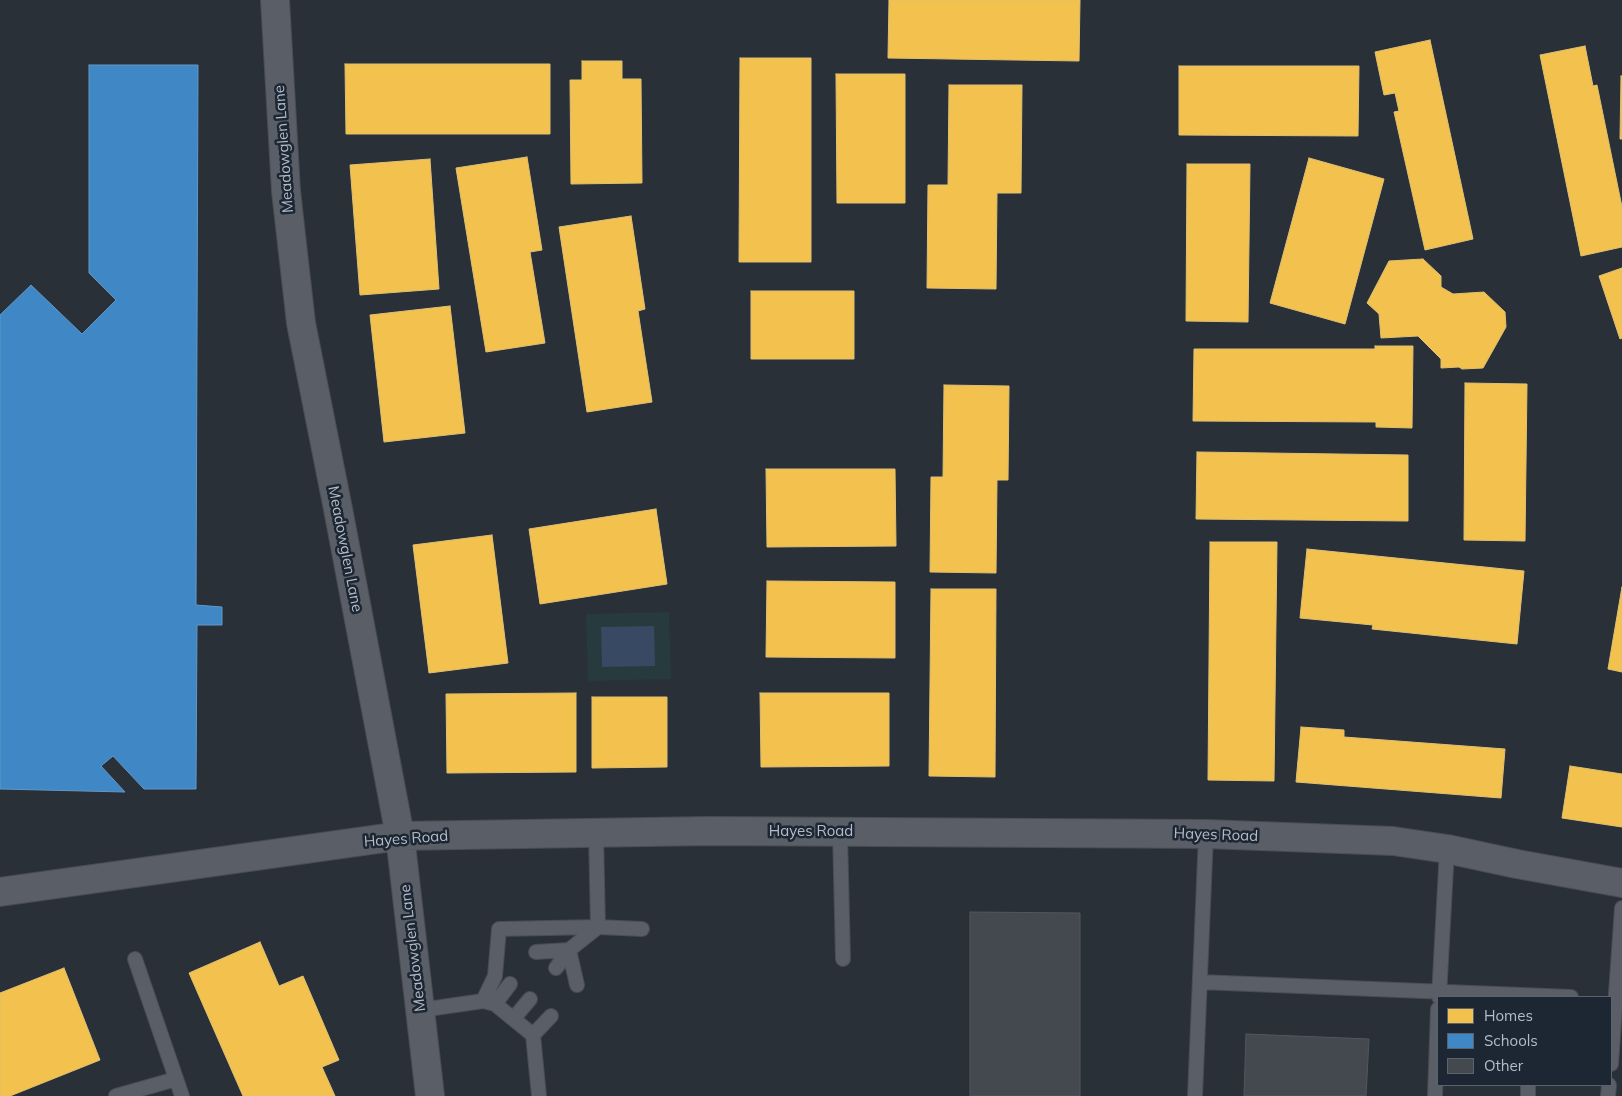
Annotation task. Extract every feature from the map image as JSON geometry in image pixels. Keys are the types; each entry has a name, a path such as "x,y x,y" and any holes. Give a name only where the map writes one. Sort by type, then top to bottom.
{"street":[{"name":"Meadowglen Lane","path":"275,0 286,191 301,323 400,836 430,1096"},
{"name":"Hayes Road","path":"0,892 400,836 709,831 1206,834 1393,841 1622,882"}],"lane":[{"path":"840,832 843,959"},
{"path":"596,833 598,927"},
{"path":"1195,1096 1206,834"},
{"path":"1439,994 1446,849"},
{"path":"1612,1059 1617,1035 1613,1000 1622,908"},
{"path":"556,968 569,950 598,927"},
{"path":"489,1003 495,976 499,929 598,927 642,929"},
{"path":"536,952 569,950"},
{"path":"569,950 576,985"},
{"path":"135,959 182,1096"},
{"path":"1200,982 1439,994 1532,996"},
{"path":"421,1010 489,1003 510,984"},
{"path":"514,1018 530,999"},
{"path":"489,1003 514,1018 534,1035 539,1096"},
{"path":"534,1035 551,1016"},
{"path":"1435,1096 1437,1038"},
{"path":"116,1096 176,1080"}],"green space":[{"path":"669,612 671,679 588,681 586,614"}],"water":[{"path":"654,626 655,666 602,667 601,627"}],"building: Homes":[{"path":"889,0 1080,0 1079,61 888,58"},
{"path":"1430,40 1473,239 1425,250 1394,112 1399,111 1395,93 1384,95 1375,52"},
{"path":"1585,46 1593,86 1597,85 1622,207 1622,247 1581,256 1540,55"},
{"path":"740,58 811,58 811,262 739,262"},
{"path":"582,61 622,61 622,79 641,79 642,183 571,184 570,80 582,80"},
{"path":"345,64 550,64 550,134 346,134"},
{"path":"1179,66 1359,66 1358,136 1179,135"},
{"path":"836,74 905,74 905,203 837,203"},
{"path":"1621,76 1622,139 1620,139"},
{"path":"949,85 1022,85 1021,193 997,193 996,289 927,288 928,185 948,185"},
{"path":"527,157 542,250 530,252 545,343 486,352 456,168"},
{"path":"1309,158 1384,179 1345,324 1270,303"},
{"path":"430,159 439,289 360,295 350,165"},
{"path":"1187,164 1250,164 1248,322 1186,321"},
{"path":"631,216 645,309 638,311 652,402 587,412 559,227"},
{"path":"1423,259 1441,276 1441,287 1453,294 1484,292 1505,312 1506,327 1483,368 1441,368 1441,359 1418,336 1381,338 1379,314 1367,303 1389,261"},
{"path":"1622,268 1622,338 1620,339 1599,276"},
{"path":"751,291 854,291 854,359 751,359"},
{"path":"450,306 465,433 384,442 370,315"},
{"path":"1375,346 1413,346 1412,428 1376,427 1376,422 1193,421 1194,349 1375,349"},
{"path":"1465,383 1527,384 1525,541 1464,540"},
{"path":"944,385 1009,386 1008,480 997,480 996,573 930,572 931,477 943,477"},
{"path":"1197,452 1408,455 1408,521 1196,519"},
{"path":"766,469 895,469 896,546 767,547"},
{"path":"656,509 667,584 540,604 529,529"},
{"path":"492,535 508,663 429,673 413,545"},
{"path":"1210,542 1277,542 1274,781 1208,780"},
{"path":"1307,549 1524,571 1517,644 1372,629 1373,625 1300,618"},
{"path":"767,581 895,582 895,658 766,657"},
{"path":"1622,587 1622,672 1608,669"},
{"path":"931,589 996,589 995,777 929,776"},
{"path":"576,693 576,772 447,773 446,694"},
{"path":"760,693 889,693 889,766 761,767"},
{"path":"592,697 667,697 667,767 592,768"},
{"path":"1301,727 1344,730 1344,737 1505,749 1501,798 1296,782"},
{"path":"1570,766 1622,774 1622,827 1562,818"},
{"path":"260,942 279,986 303,976 339,1060 322,1067 335,1096 243,1096 189,973"},
{"path":"64,968 100,1060 10,1096 0,1096 0,993"}],"building: Schools":[{"path":"89,65 198,65 196,605 222,607 222,625 197,625 196,789 144,789 113,756 101,766 125,792 0,789 0,315 31,285 82,334 116,300 89,273"}],"building: Other":[{"path":"970,912 1080,913 1080,1096 970,1096"},
{"path":"1246,1034 1369,1039 1366,1096 1244,1096"}]}
